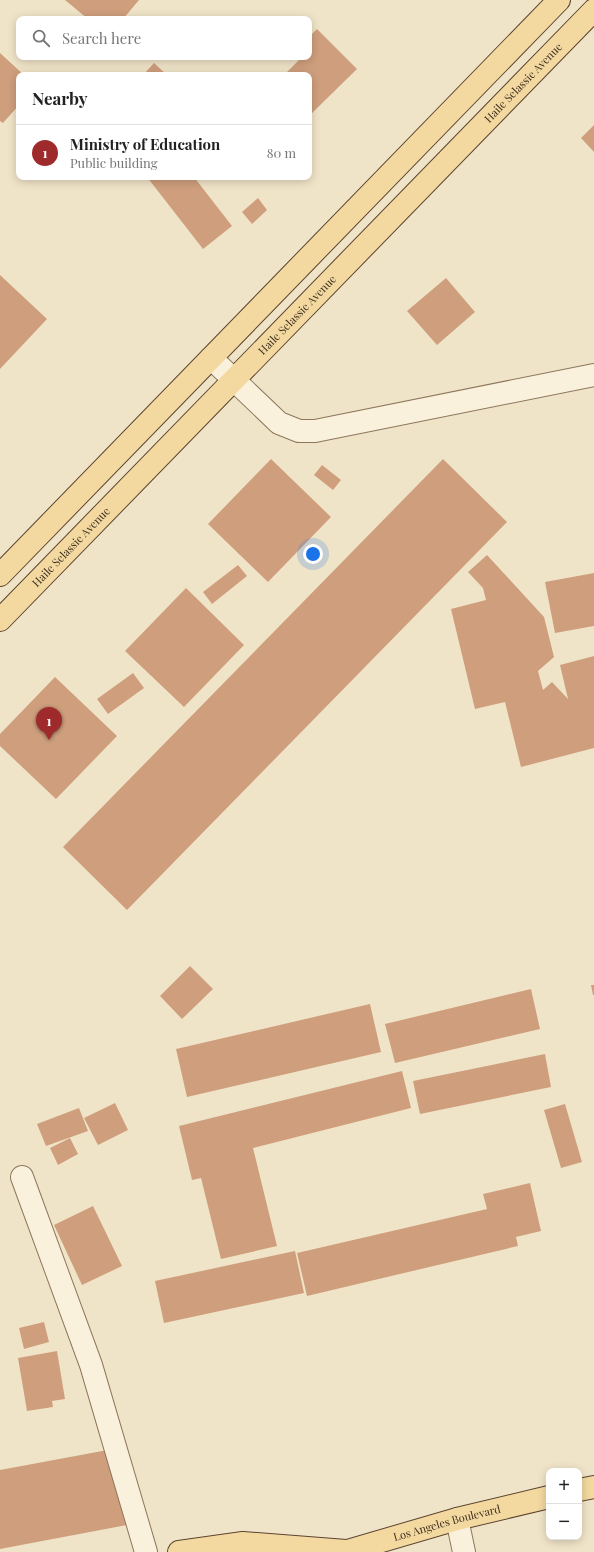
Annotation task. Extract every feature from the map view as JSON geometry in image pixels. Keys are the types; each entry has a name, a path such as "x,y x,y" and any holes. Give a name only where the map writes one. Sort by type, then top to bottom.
{"main road":[{"path":"0,575 559,0"},
{"name":"Haile Selassie Avenue","path":"0,620 594,10"},
{"path":"582,1489 594,1487"},
{"name":"Los Angeles Boulevard","path":"178,1552 243,1543 343,1552 457,1519 546,1498"}],"street":[{"path":"212,358 279,423 299,431 315,431 594,375"},
{"path":"22,1177 91,1365 146,1552"},
{"path":"457,1519 464,1552"}],"building":[{"path":"65,0 139,0 126,16 84,16"},
{"path":"317,29 357,69 312,113 312,72 287,72 299,60 312,60 312,34"},
{"path":"0,53 21,72 16,72 16,108 3,123 0,121"},
{"path":"154,63 164,72 146,72"},
{"path":"594,125 594,152 581,138"},
{"path":"149,180 196,180 232,226 203,249"},
{"path":"258,198 267,210 252,224 242,212"},
{"path":"0,275 47,319 0,369"},
{"path":"446,278 475,312 437,345 407,311"},
{"path":"271,459 331,517 268,582 208,524"},
{"path":"443,459 507,522 127,910 63,847"},
{"path":"322,465 341,480 333,490 314,475"},
{"path":"487,555 544,617 554,657 538,671 543,690 552,682 568,699 560,665 594,656 594,748 521,767 505,702 475,709 451,609 486,600 483,588 468,572"},
{"path":"238,565 247,576 212,604 203,592"},
{"path":"594,573 594,626 555,633 545,582"},
{"path":"186,588 244,645 184,707 125,651"},
{"path":"133,673 144,688 108,714 97,699"},
{"path":"55,677 117,736 56,799 0,746 0,734"},
{"path":"190,966 213,989 182,1019 160,996"},
{"path":"591,985 594,985 594,995 593,995"},
{"path":"531,989 540,1029 395,1063 385,1024"},
{"path":"370,1004 381,1052 187,1097 176,1049"},
{"path":"545,1054 551,1087 420,1114 413,1081"},
{"path":"402,1071 411,1108 253,1148 277,1246 221,1259 201,1178 192,1180 179,1126"},
{"path":"115,1103 128,1130 98,1145 84,1118"},
{"path":"565,1104 582,1162 561,1168 544,1110"},
{"path":"79,1108 88,1131 46,1146 37,1124"},
{"path":"70,1138 78,1154 58,1165 50,1148"},
{"path":"530,1183 541,1231 516,1237 518,1246 307,1296 297,1253 487,1209 483,1194"},
{"path":"93,1206 122,1266 82,1285 54,1225"},
{"path":"295,1251 304,1293 164,1323 155,1281"},
{"path":"44,1322 49,1342 24,1349 19,1328"},
{"path":"57,1351 65,1399 52,1401 53,1407 27,1411 18,1358"},
{"path":"113,1449 127,1525 0,1549 0,1470"}],"place":[{"name":"Ministry of Education","path":"49,740"}]}
